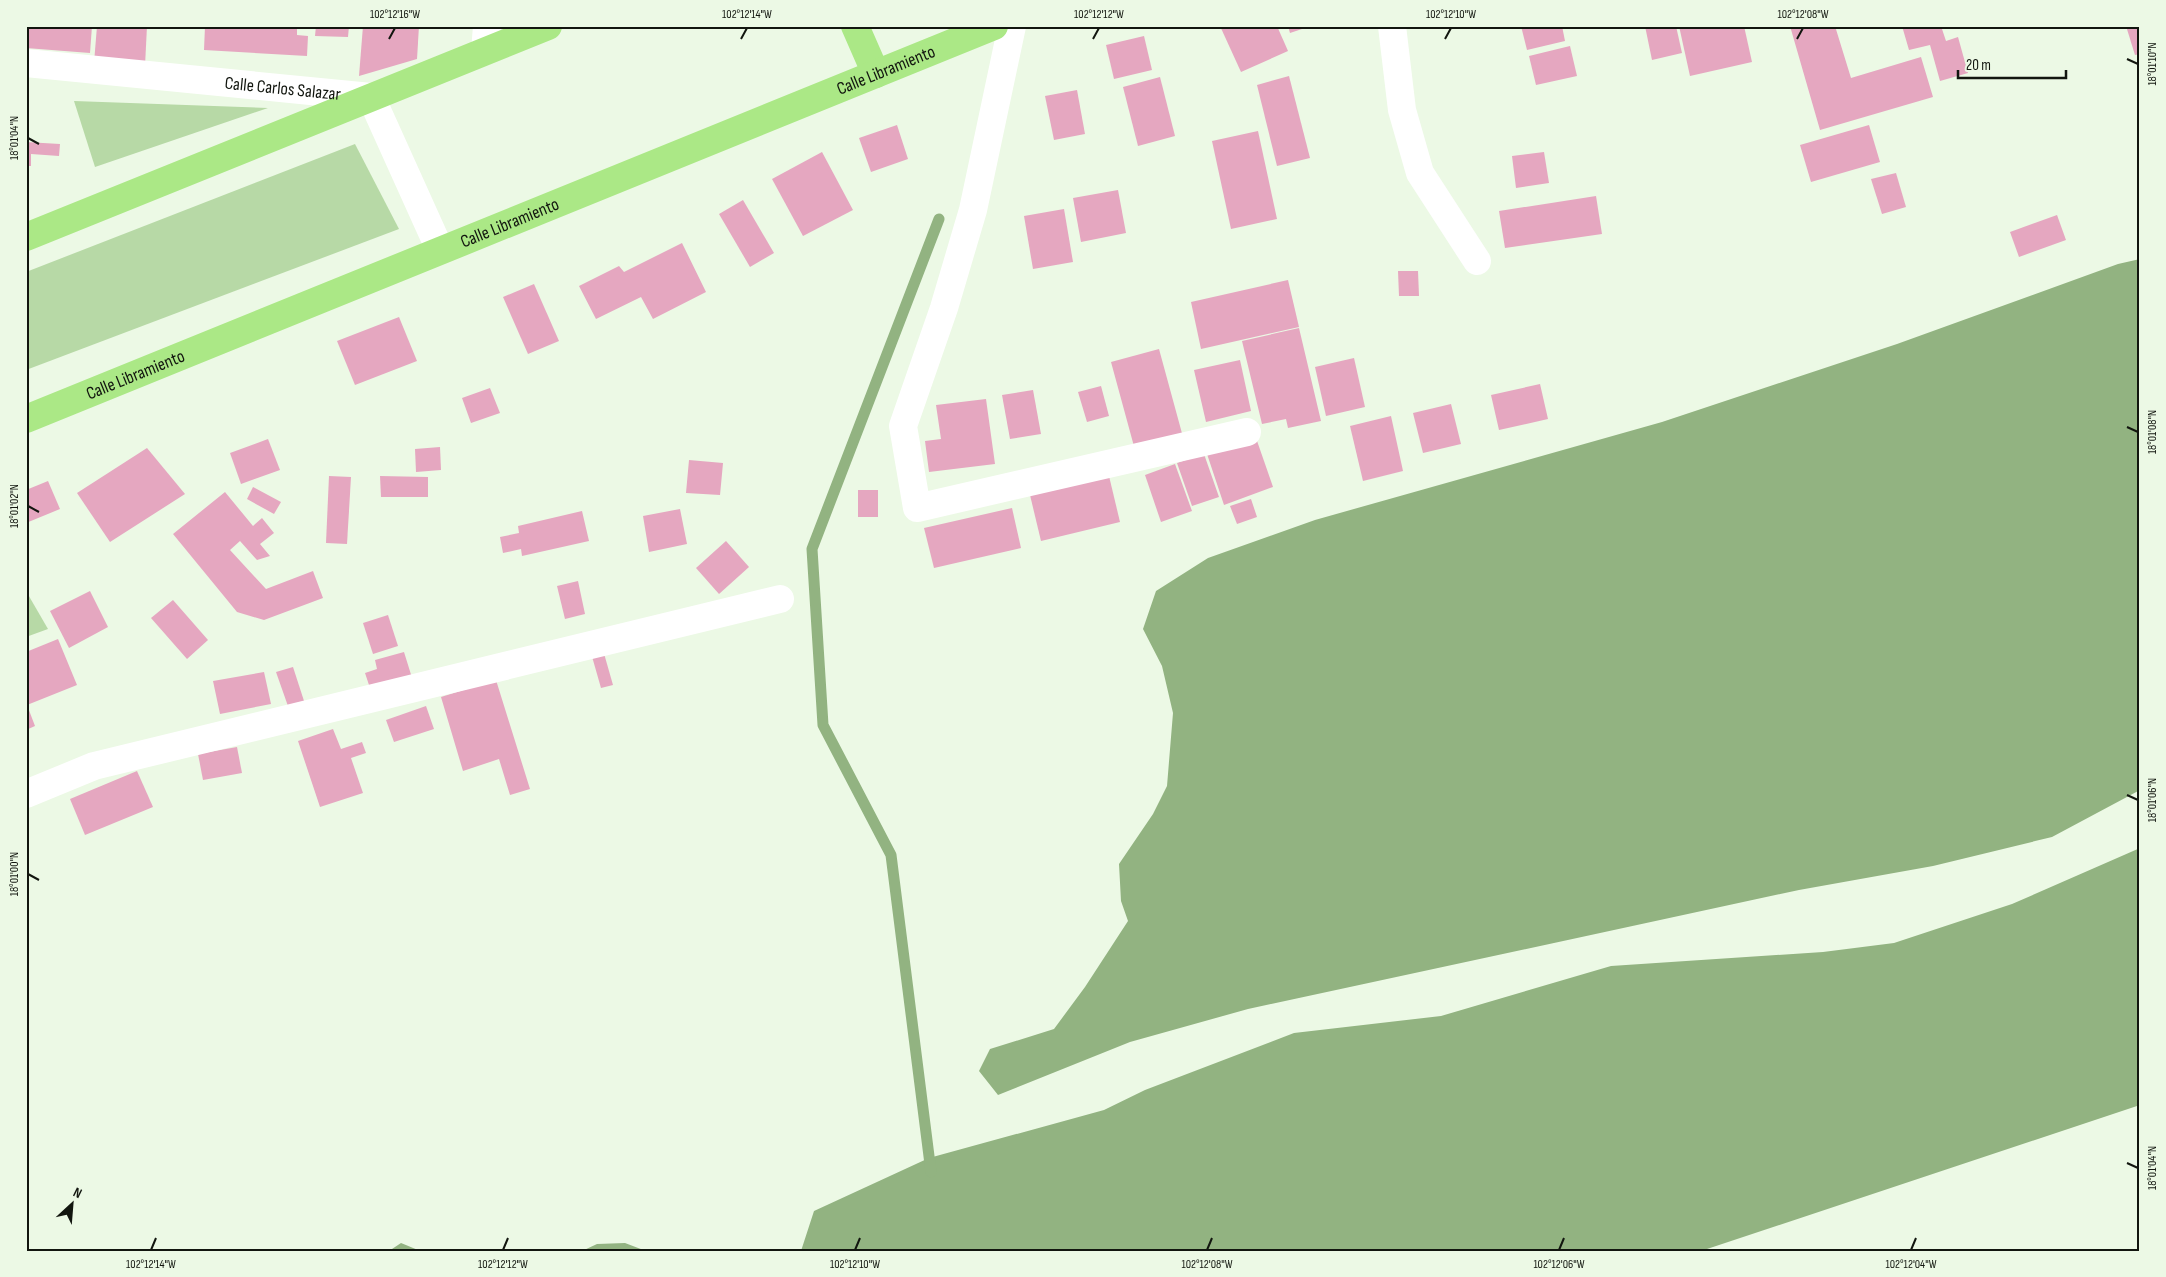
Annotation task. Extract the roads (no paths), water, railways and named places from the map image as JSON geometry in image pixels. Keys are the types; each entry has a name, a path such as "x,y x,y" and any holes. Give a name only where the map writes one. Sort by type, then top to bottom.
{"highway":[{"path":"26,237 372,97 486,39 548,26"},
{"path":"855,26 876,74"},
{"name":"Calle Libramiento","path":"26,419 994,26"}],"street":[{"path":"1012,26 972,210 944,308 903,426 917,508 1247,432"},
{"path":"1392,26 1402,110 1420,173 1477,261"},
{"name":"Calle Carlos Salazar","path":"26,63 372,97"},
{"path":"372,97 440,250"},
{"path":"26,794 94,766 780,599"}],"waterway":[{"path":"931,1172 891,855 823,725 812,549 939,219"}]}
